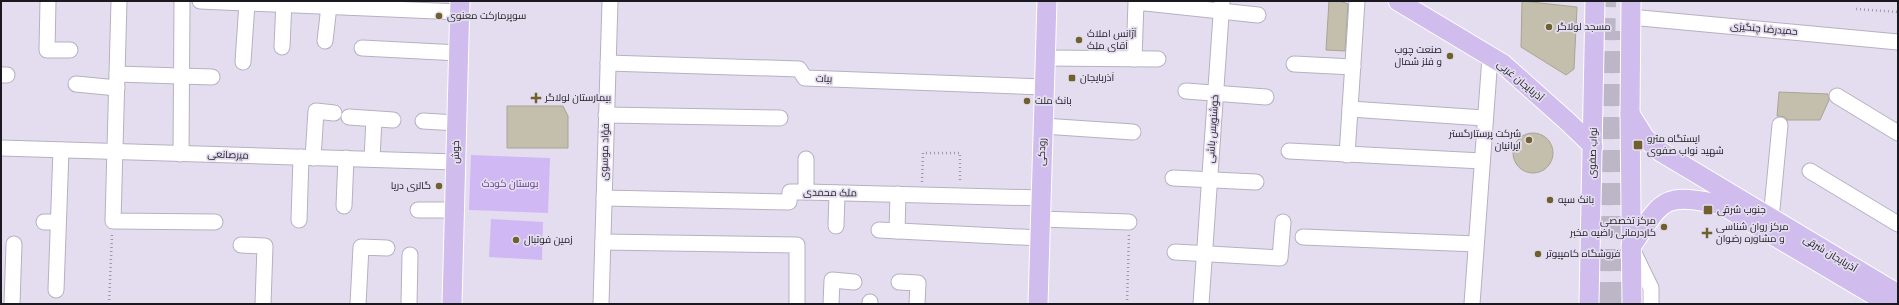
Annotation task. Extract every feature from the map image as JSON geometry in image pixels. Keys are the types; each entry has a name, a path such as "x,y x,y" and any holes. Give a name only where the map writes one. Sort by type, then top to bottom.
{"main road":[{"name":"رودکی","path":"1038,304 1047,1"},
{"name":"آذربایجان غربی","path":"1398,1 1503,64 1593,146"},
{"name":"نواب صفوی","path":"1589,304 1595,1"},
{"name":"خوش","path":"452,304 460,6"},
{"path":"1631,9 1630,114 1632,304"},
{"name":"آذربایجان شرقی","path":"1630,114 1645,138 1661,152 1898,294"},
{"path":"1577,304 1582,227 1591,191"},
{"name":"آذربایجان شرقی","path":"1631,247 1653,214 1665,202 1692,198 1722,205 1889,304"}],"street":[{"path":"48,1 47,50 70,50"},
{"path":"119,1 112,221 215,222"},
{"path":"181,154 182,1"},
{"path":"200,1 284,3 329,6 460,6"},
{"name":"فؤاد موسوی","path":"601,304 610,1"},
{"path":"1347,155 1357,1"},
{"path":"1134,59 1136,2 1222,6 1258,15"},
{"path":"243,62 247,3"},
{"path":"282,47 284,3"},
{"path":"325,41 329,6"},
{"name":"خوشنویس باشی","path":"1201,304 1222,6"},
{"name":"حمیدرضا چنگیزی","path":"1631,9 1898,42"},
{"path":"362,48 458,53"},
{"path":"1472,304 1484,118 1490,57"},
{"path":"1045,58 1158,59"},
{"name":"بیات","path":"608,63 799,69 805,78 1044,87"},
{"path":"1294,64 1353,67"},
{"path":"76,84 181,76 212,77"},
{"path":"1186,91 1266,97"},
{"path":"1838,96 1898,133"},
{"path":"1350,109 1484,118"},
{"path":"299,220 307,157 316,111 334,113"},
{"path":"606,115 780,118"},
{"path":"349,117 392,120"},
{"path":"372,159 374,119"},
{"path":"423,121 457,123"},
{"path":"1771,219 1780,125"},
{"path":"1043,126 1133,132"},
{"name":"میرصانعی","path":"1,148 456,162"},
{"path":"56,290 51,222 61,150"},
{"path":"1289,151 1482,161"},
{"path":"344,206 346,158"},
{"path":"806,159 806,192"},
{"path":"1810,171 1898,224"},
{"path":"1174,178 1256,182"},
{"name":"ملک محمدی","path":"604,198 789,202 790,192 1041,198"},
{"path":"836,226 837,193"},
{"path":"897,231 898,194"},
{"path":"418,210 454,210"},
{"path":"1040,218 1129,222"},
{"path":"1175,252 1280,258 1283,222"},
{"path":"879,230 1040,238"},
{"path":"1303,237 1476,244"},
{"path":"602,242 797,245 797,304"},
{"path":"12,304 14,244"},
{"path":"241,245 265,246 263,304"},
{"path":"358,304 361,247 387,248"},
{"path":"1631,247 1651,288 1651,304"},
{"path":"409,304 410,255"},
{"path":"831,304 832,280 854,282"},
{"path":"899,282 918,283 917,304"}],"path":[{"path":"1856,8 1898,12"},
{"path":"921,194 923,153 960,153 960,196"},
{"path":"109,304 112,221"},
{"path":"1127,304 1129,222"}],"green space":[{"name":"بوستان کودک","path":"471,155 550,158 548,213 469,210"},
{"name":"زمین فوتبال","path":"491,219 543,222 542,260 489,257"}],"building":[{"path":"1329,1 1340,1 1348,4 1345,51 1326,50"},
{"name":"مسجد لولاگر","path":"1522,1 1577,7 1574,69 1566,75 1521,47"},
{"path":"1779,92 1828,94 1829,100 1820,120 1787,120 1785,117 1777,116"},
{"path":"507,106 563,106 568,116 568,148 507,148"},
{"path":"1537,133 1544,136 1550,142 1553,153 1552,161 1544,170 1537,173 1529,173 1522,170 1514,161 1513,149 1516,142 1525,134"}],"tunnel":[{"path":"1599,304 1605,1"},
{"path":"1617,304 1619,31"}],"place":[{"name":"سوپرمارکت معنوی","path":"439,16"},
{"name":"مسجد لولاگر","path":"1549,27"},
{"name":"آژانس املاک آقای ملِک","path":"1079,40"},
{"name":"صنعت چوب و فلز شمال","path":"1450,56"},
{"name":"آذربایجان","path":"1072,78"},
{"name":"بیمارستان لولاگر","path":"536,98"},
{"name":"بانک ملت","path":"1027,101"},
{"name":"شرکت پرستارگستر ایرانیان","path":"1529,140"},
{"name":"ایستگاه مترو شهید نواب صفوی","path":"1638,145"},
{"name":"گالری دریا","path":"439,186"},
{"name":"بانک سپه","path":"1550,200"},
{"name":"جنوب شرقی","path":"1708,210"},
{"name":"مرکز تخصصی کاردرمانی راضیه مخبر","path":"1664,227"},
{"name":"مرکز روان شناسی و مشاوره رضوان","path":"1707,233"},
{"name":"زمین فوتبال","path":"516,240"},
{"name":"فروشگاه کامپیوتر","path":"1538,254"}]}
